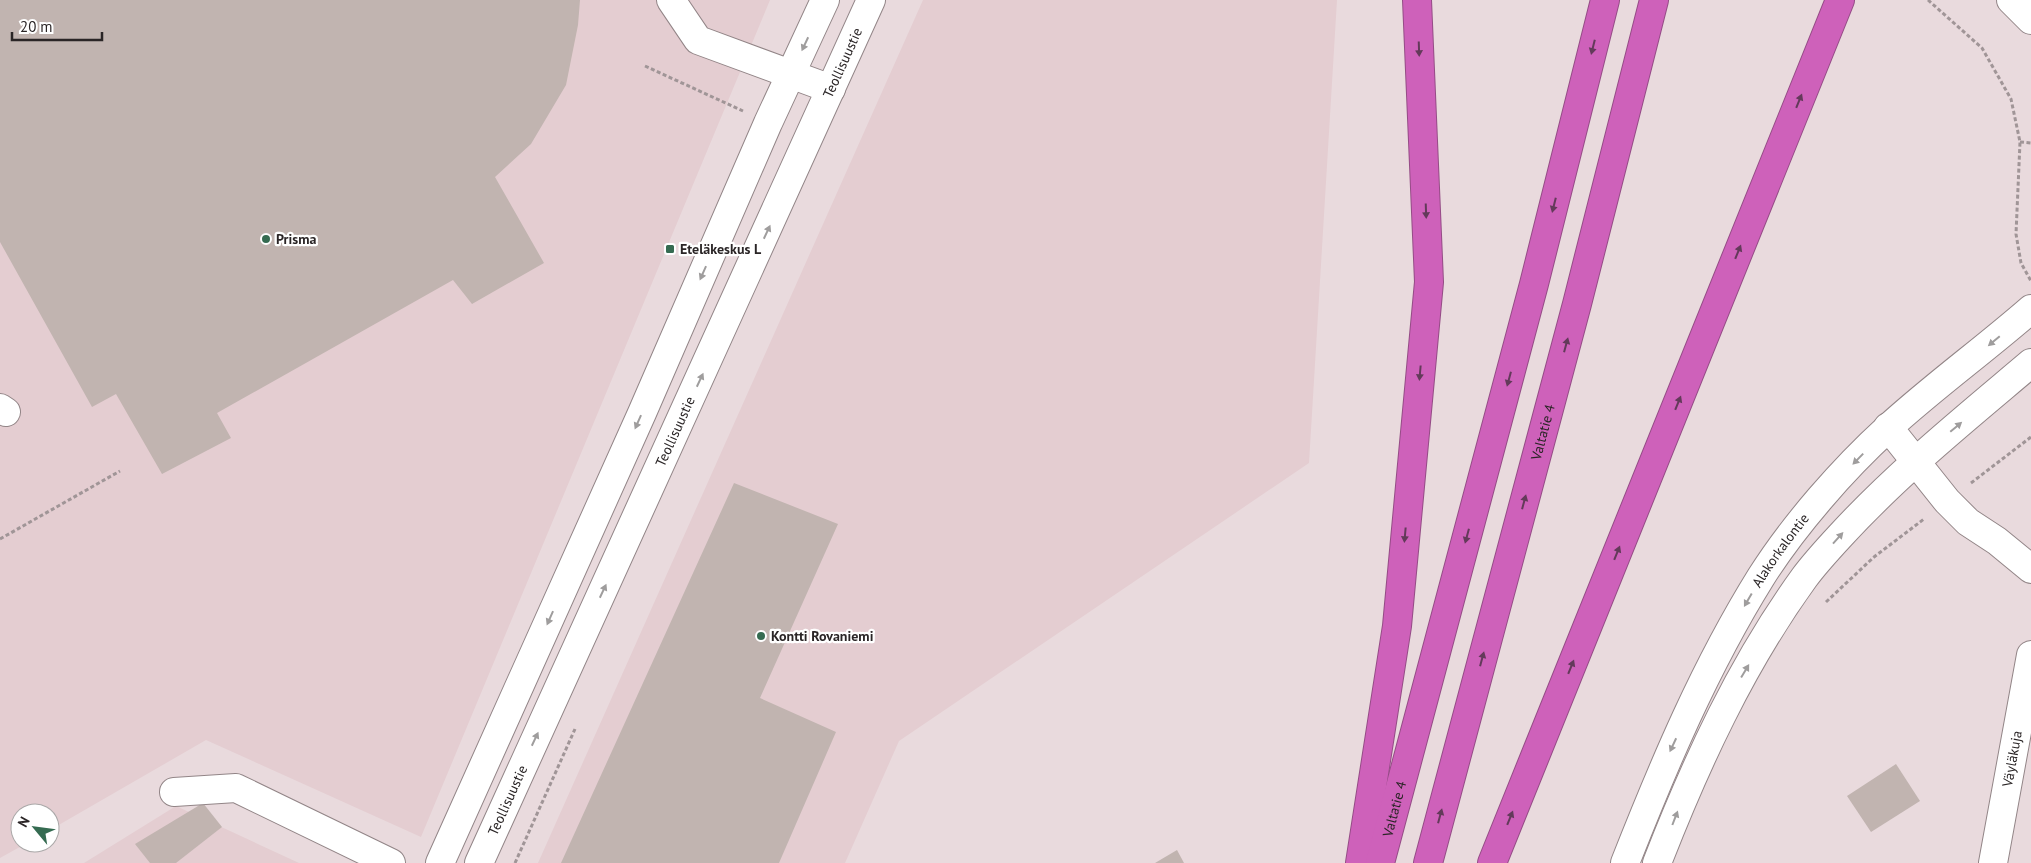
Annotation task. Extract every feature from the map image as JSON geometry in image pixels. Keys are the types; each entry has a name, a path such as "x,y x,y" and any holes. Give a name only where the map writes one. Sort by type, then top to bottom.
{"highway":[{"path":"1360,863 1397,626 1429,282 1418,0"},
{"name":"Valtatie 4","path":"1380,863 1532,294 1605,0"},
{"name":"Valtatie 4","path":"1428,863 1577,304 1654,0"},
{"path":"1492,863 1840,0"}],"street":[{"path":"671,0 698,40 831,89"},
{"path":"440,863 646,404 768,123 825,0"},
{"name":"Teollisuustie","path":"479,863 872,0"},
{"path":"2011,0 2031,20"},
{"name":"Alakorkalontie","path":"1625,863 1663,768 1696,694 1732,626 1762,576 1800,524 1841,476 1888,427 2031,309"},
{"path":"1658,863 1683,797 1710,737 1741,678 1771,627 1804,577 1858,516 1915,462 2031,363"},
{"path":"1888,427 1947,501 1968,522 1996,541 2031,569"},
{"name":"Väyläkuja","path":"1993,863 2031,655"},
{"path":"174,792 236,788 391,863"}],"path":[{"path":"1928,0 1982,48 2011,99 2020,142 2016,234 2021,263 2031,281"},
{"path":"645,66 768,123"},
{"path":"2020,142 2031,143"},
{"path":"1819,608 1874,557 2031,437"},
{"path":"0,539 120,471"}],"shaded area":[{"path":"0,0 770,0 421,837 206,740 60,824 60,803 10,803 10,852 0,858"},
{"path":"923,0 1337,0 1309,463 899,741 845,863 538,863"},
{"path":"176,806 299,863 84,863"}],"building":[{"name":"Prisma","path":"0,0 580,0 578,25 566,85 531,144 495,177 544,263 472,304 453,280 217,413 231,438 162,474 116,394 92,407 0,242"},
{"path":"734,483 838,524 760,698 836,732 779,863 561,863"},
{"path":"1896,764 1920,801 1871,832 1847,796"},
{"path":"203,803 222,827 176,863 150,863 135,844"},
{"path":"1177,850 1184,863 1155,863"}],"place":[{"name":"Prisma","path":"266,239"},
{"name":"Eteläkeskus L","path":"670,249"},
{"name":"Kontti Rovaniemi","path":"761,636"}]}
